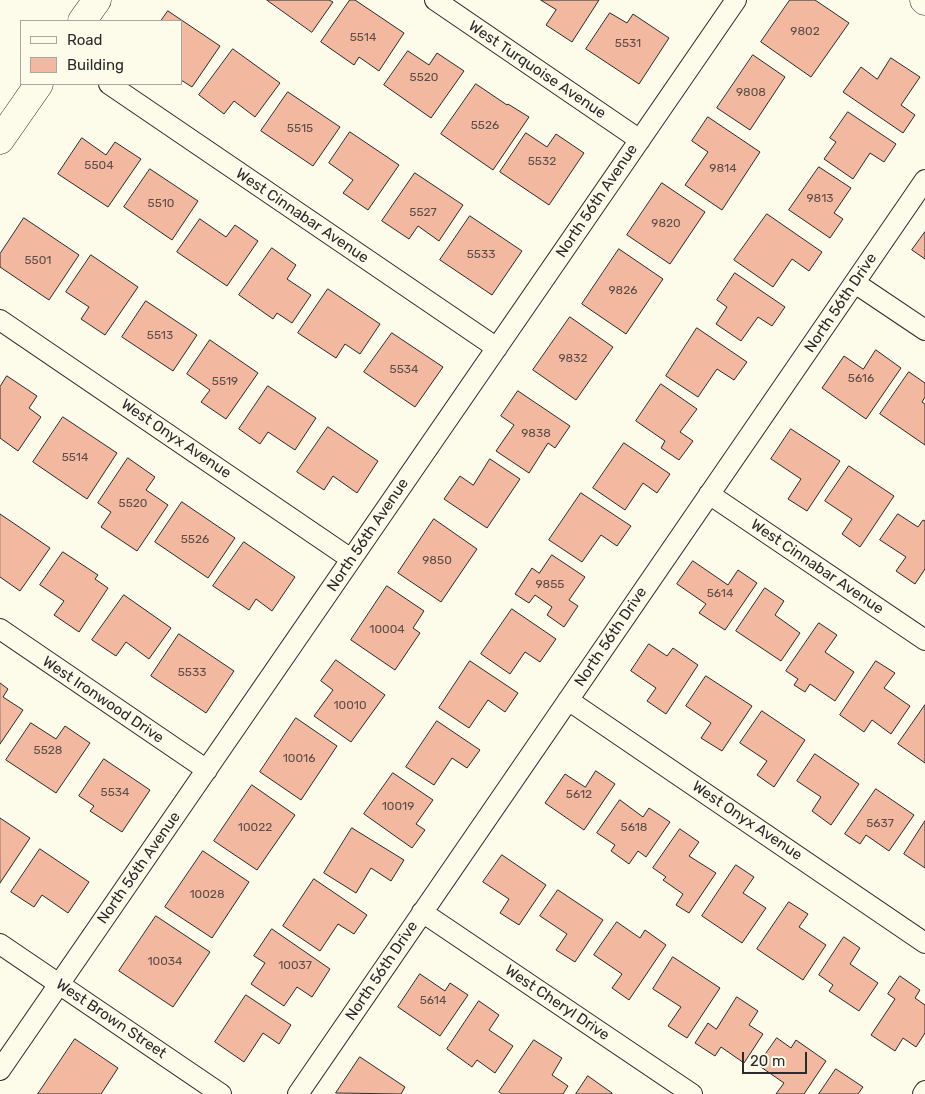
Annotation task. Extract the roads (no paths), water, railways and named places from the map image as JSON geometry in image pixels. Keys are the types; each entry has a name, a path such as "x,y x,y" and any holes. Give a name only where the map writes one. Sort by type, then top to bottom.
{"street":[{"path":"83,20 96,0"},
{"name":"West Turquoise Avenue","path":"435,0 640,140"},
{"name":"North 56th Avenue","path":"0,1070 736,0"},
{"path":"0,140 38,85"},
{"name":"West Cinnabar Avenue","path":"109,85 496,348"},
{"name":"North 56th Drive","path":"298,1094 925,180"},
{"path":"855,283 925,330"},
{"name":"West Onyx Avenue","path":"0,320 351,559"},
{"name":"West Cinnabar Avenue","path":"709,494 925,640"},
{"name":"West Ironwood Drive","path":"0,629 207,770"},
{"name":"West Onyx Avenue","path":"568,700 925,943"},
{"name":"West Cheryl Drive","path":"422,912 692,1094"},
{"name":"West Brown Street","path":"0,944 221,1094"}]}
